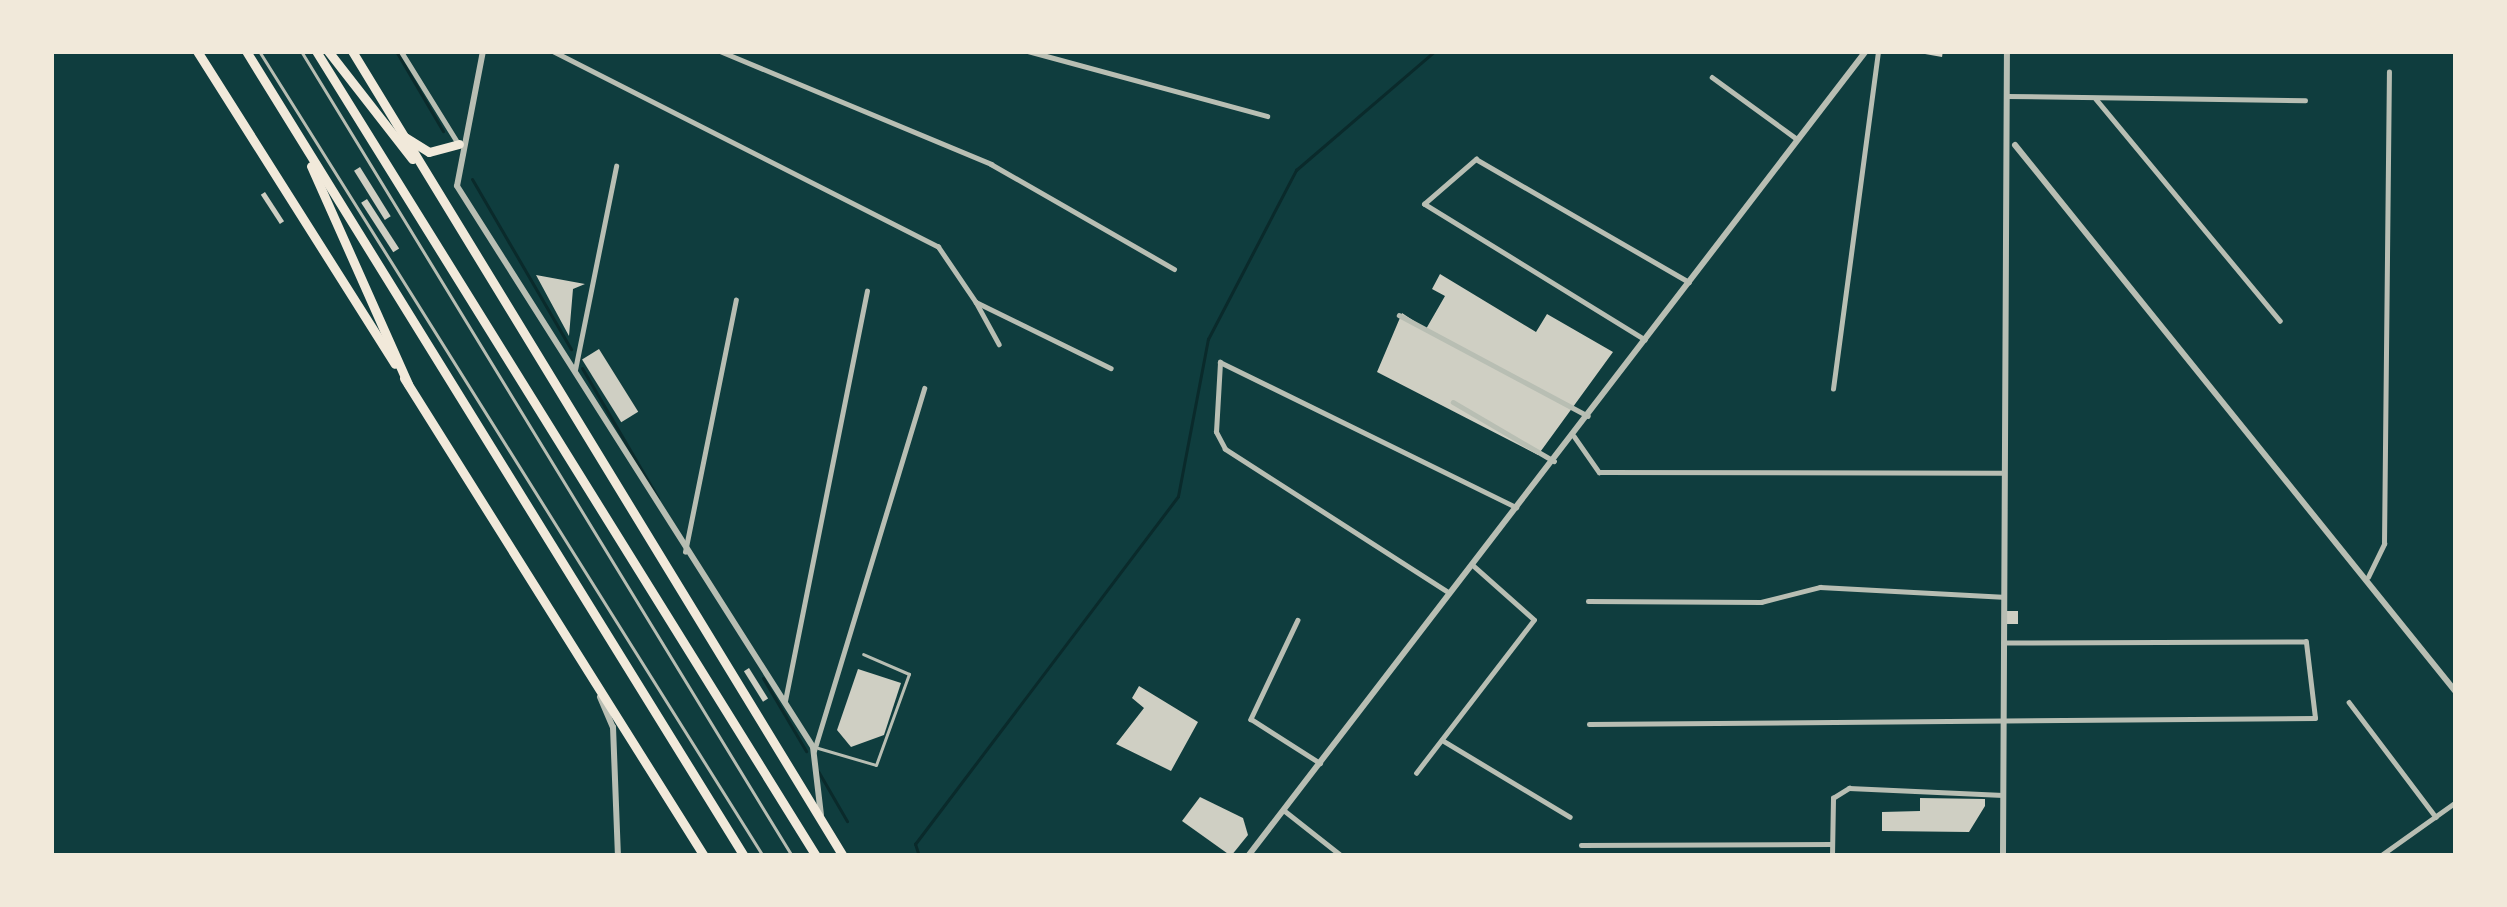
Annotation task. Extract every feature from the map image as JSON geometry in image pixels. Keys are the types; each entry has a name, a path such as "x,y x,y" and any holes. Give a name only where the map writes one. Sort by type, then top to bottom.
{"main road":[{"path":"197,51 704,856"},
{"path":"246,51 744,856"},
{"path":"316,51 818,856"},
{"path":"328,51 477,248 843,856"},
{"path":"352,51 404,137 412,159"},
{"path":"404,137 429,152 459,145"},
{"path":"304,144 408,384"}],"street":[{"path":"401,51 459,145"},
{"path":"483,51 459,145 461,194 815,750"},
{"path":"553,51 938,246 999,344"},
{"path":"720,51 991,164 1174,269"},
{"path":"1028,51 1267,116"},
{"path":"1247,856 1867,51"},
{"path":"1833,389 1878,51"},
{"path":"2003,856 2002,473 2012,142 2007,51"},
{"path":"2368,577 2384,544 2389,72"},
{"path":"1712,77 1797,139"},
{"path":"2006,96 2306,100"},
{"path":"2096,99 2280,321"},
{"path":"2012,142 2368,577 2456,692"},
{"path":"1645,340 1424,204 1480,160 1689,282"},
{"path":"575,370 616,166"},
{"path":"784,706 867,292"},
{"path":"685,552 736,300"},
{"path":"976,302 1111,368"},
{"path":"1399,315 1588,416"},
{"path":"1450,593 1225,449 1216,431 1220,362 1516,507"},
{"path":"823,823 815,750 924,388"},
{"path":"1453,402 1554,461"},
{"path":"1574,436 1599,472 2002,473"},
{"path":"1416,773 1534,620 1472,565"},
{"path":"1588,601 1746,602 1820,587 2002,598"},
{"path":"1298,620 1251,719 1320,763"},
{"path":"1589,724 2004,725 2315,718 2311,645 2003,644"},
{"path":"594,682 613,727 618,856"},
{"path":"2349,702 2436,817"},
{"path":"1442,740 1570,817"},
{"path":"1832,856 1834,799 1849,788 2003,795"},
{"path":"2380,856 2456,802"},
{"path":"1284,810 1342,856"},
{"path":"1581,844 1832,844"}],"lane":[{"path":"259,51 763,856"},
{"path":"302,51 793,856"},
{"path":"815,750 875,765 909,674 863,655"}],"building":[{"path":"1908,51 1943,51 1942,57"},
{"path":"360,167 391,216 385,220 354,171"},
{"path":"265,192 284,221 280,224 261,195"},
{"path":"367,199 399,248 393,252 361,203"},
{"path":"1440,274 1536,332 1547,314 1613,352 1538,455 1377,372 1402,313 1426,329 1445,296 1432,289"},
{"path":"536,275 585,284 573,289 569,336"},
{"path":"599,349 638,412 621,422 582,360"},
{"path":"2002,611 2018,611 2018,624 2002,624"},
{"path":"749,668 768,699 763,702 744,671"},
{"path":"858,669 901,683 884,735 851,747 837,730"},
{"path":"1139,686 1198,722 1171,771 1116,744 1144,708 1132,698"},
{"path":"1200,797 1243,818 1248,835 1231,856 1182,821"},
{"path":"1920,798 1985,799 1985,806 1969,832 1882,831 1882,812 1920,811"}],"waterway":[{"path":"396,51 443,131"},
{"path":"919,856 915,844 1178,496 1208,339 1296,170 1435,51"},
{"path":"472,179 571,349"},
{"path":"582,368 658,498"},
{"path":"763,678 806,751"},
{"path":"818,771 847,821"}]}
